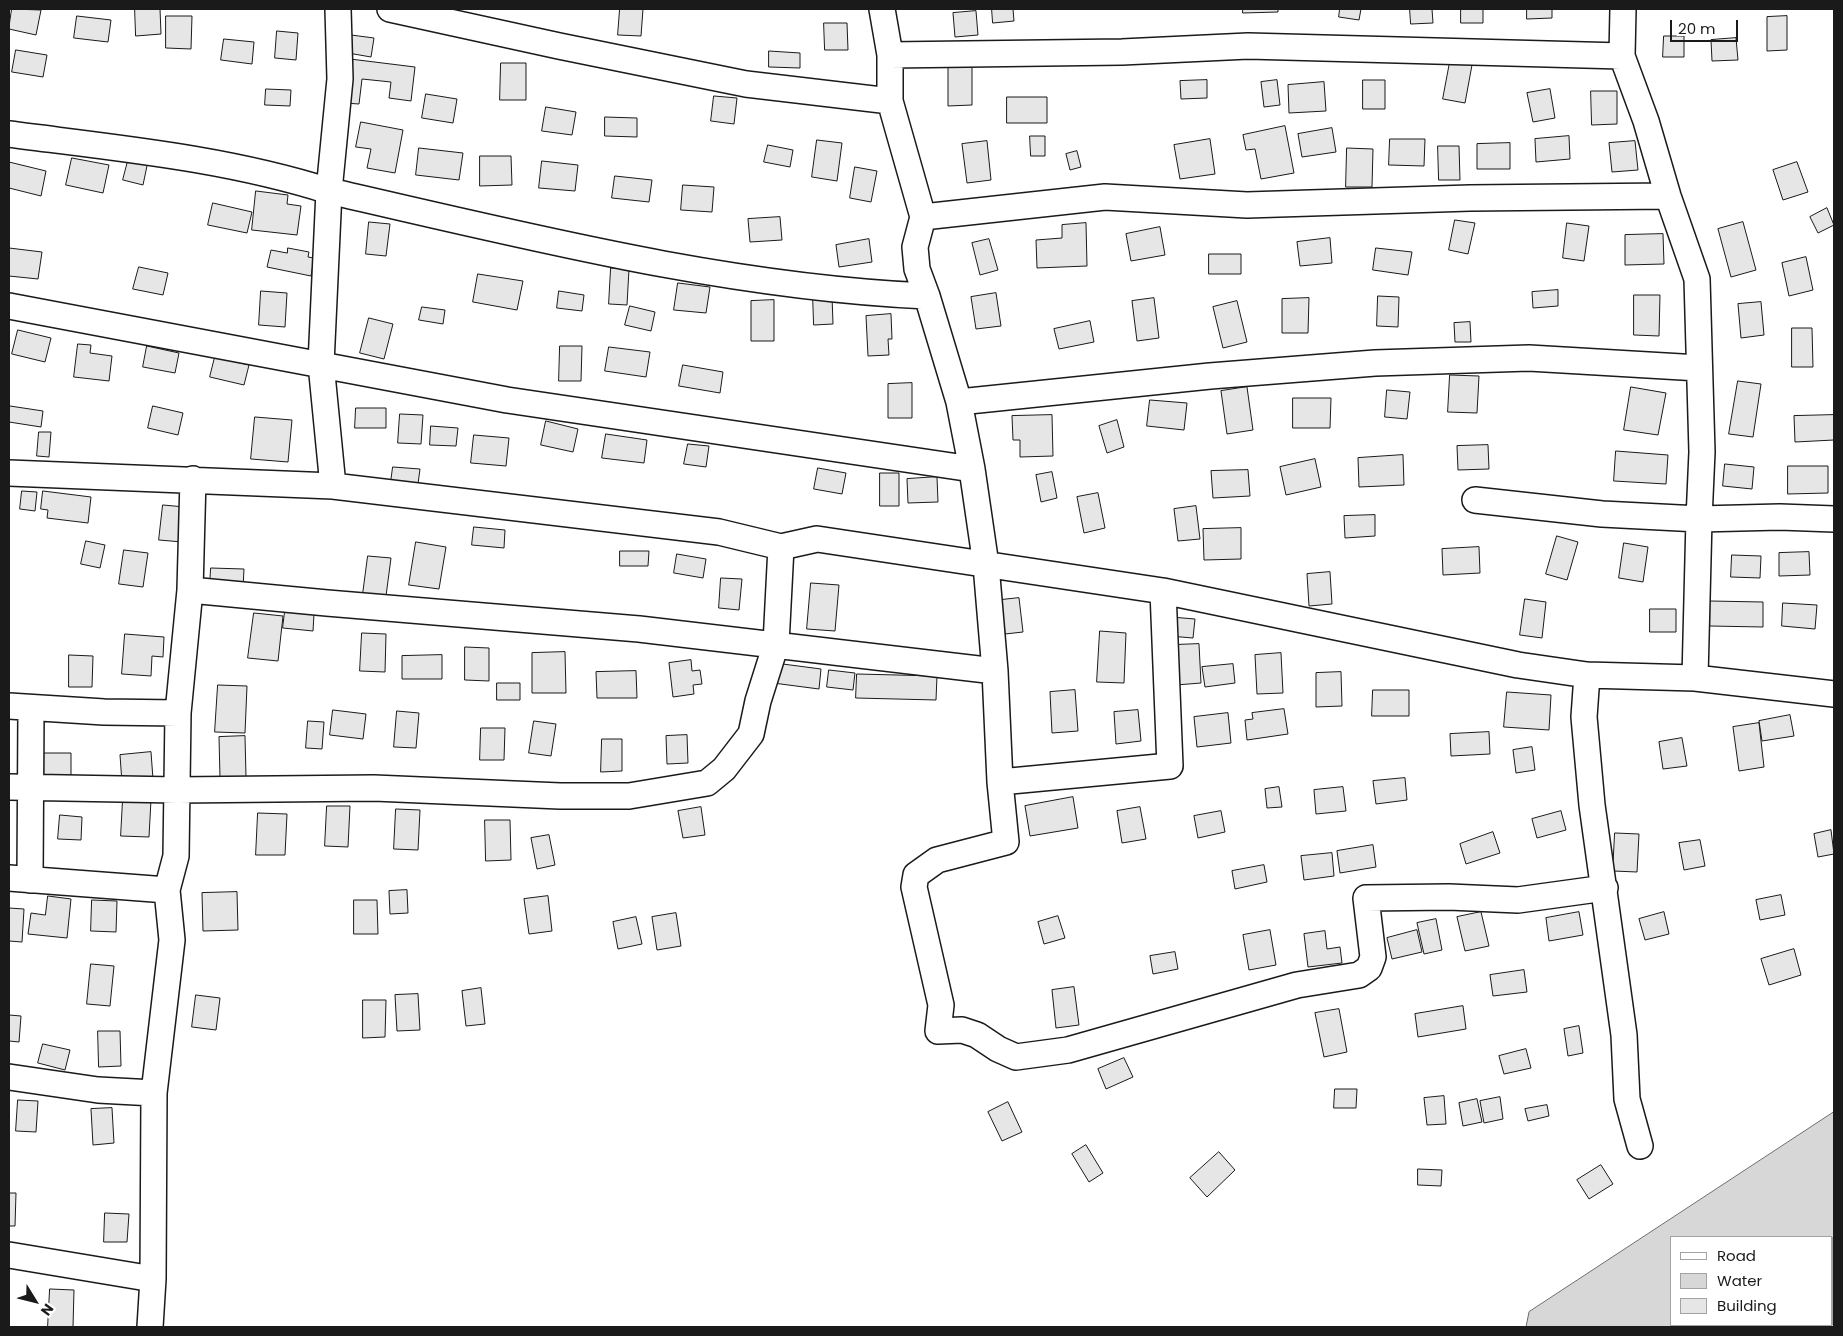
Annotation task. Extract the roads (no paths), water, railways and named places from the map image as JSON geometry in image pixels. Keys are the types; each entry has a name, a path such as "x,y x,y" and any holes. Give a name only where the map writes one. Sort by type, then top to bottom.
{"street":[{"path":"333,486 321,364 329,191 340,80 338,9"},
{"path":"390,9 746,84 890,101"},
{"path":"882,9 890,55 890,101 922,217 915,247 917,269 959,402 972,470 986,565 995,671 1000,782 1006,842 937,860 916,876 914,887 941,1005 938,1031 962,1030 977,1035 998,1049 1016,1057 1068,1050 1297,985 1359,975 1369,968 1373,957 1366,898 1449,897 1518,900 1605,888"},
{"path":"1622,9 1622,56 1646,121 1668,196 1697,279 1702,452 1698,519 1695,678"},
{"path":"890,55 1122,52 1248,46 1622,56"},
{"path":"9,134 170,155 223,164 305,183 329,191 569,246 694,269 795,286 927,296"},
{"path":"922,217 1105,197 1247,205 1470,198 1668,196"},
{"path":"9,306 506,400 972,470"},
{"path":"959,402 1210,376 1376,363 1528,358 1699,368"},
{"path":"9,473 333,486 720,532 782,546 817,539 1163,591 1518,665 1586,675 1695,678 1834,694"},
{"path":"150,1327 153,1279 154,1093 172,940 167,890 176,856 178,713 190,590 193,480"},
{"path":"1474,500 1602,514 1698,519 1780,517 1834,519"},
{"path":"20,787 177,790 374,788 560,796 629,796 707,783 724,769 751,734 758,701 776,644 782,546"},
{"path":"190,590 639,629 995,671"},
{"path":"1000,782 1170,766 1163,591"},
{"path":"1586,675 1584,717 1592,805 1624,1035 1627,1099 1640,1146"},
{"path":"167,890 19,879 20,708 178,713"},
{"path":"9,1078 98,1090 154,1093"},
{"path":"9,1255 153,1279"}],"water":[{"path":"1834,1112 1834,1327 1526,1327 1529,1312"}]}
